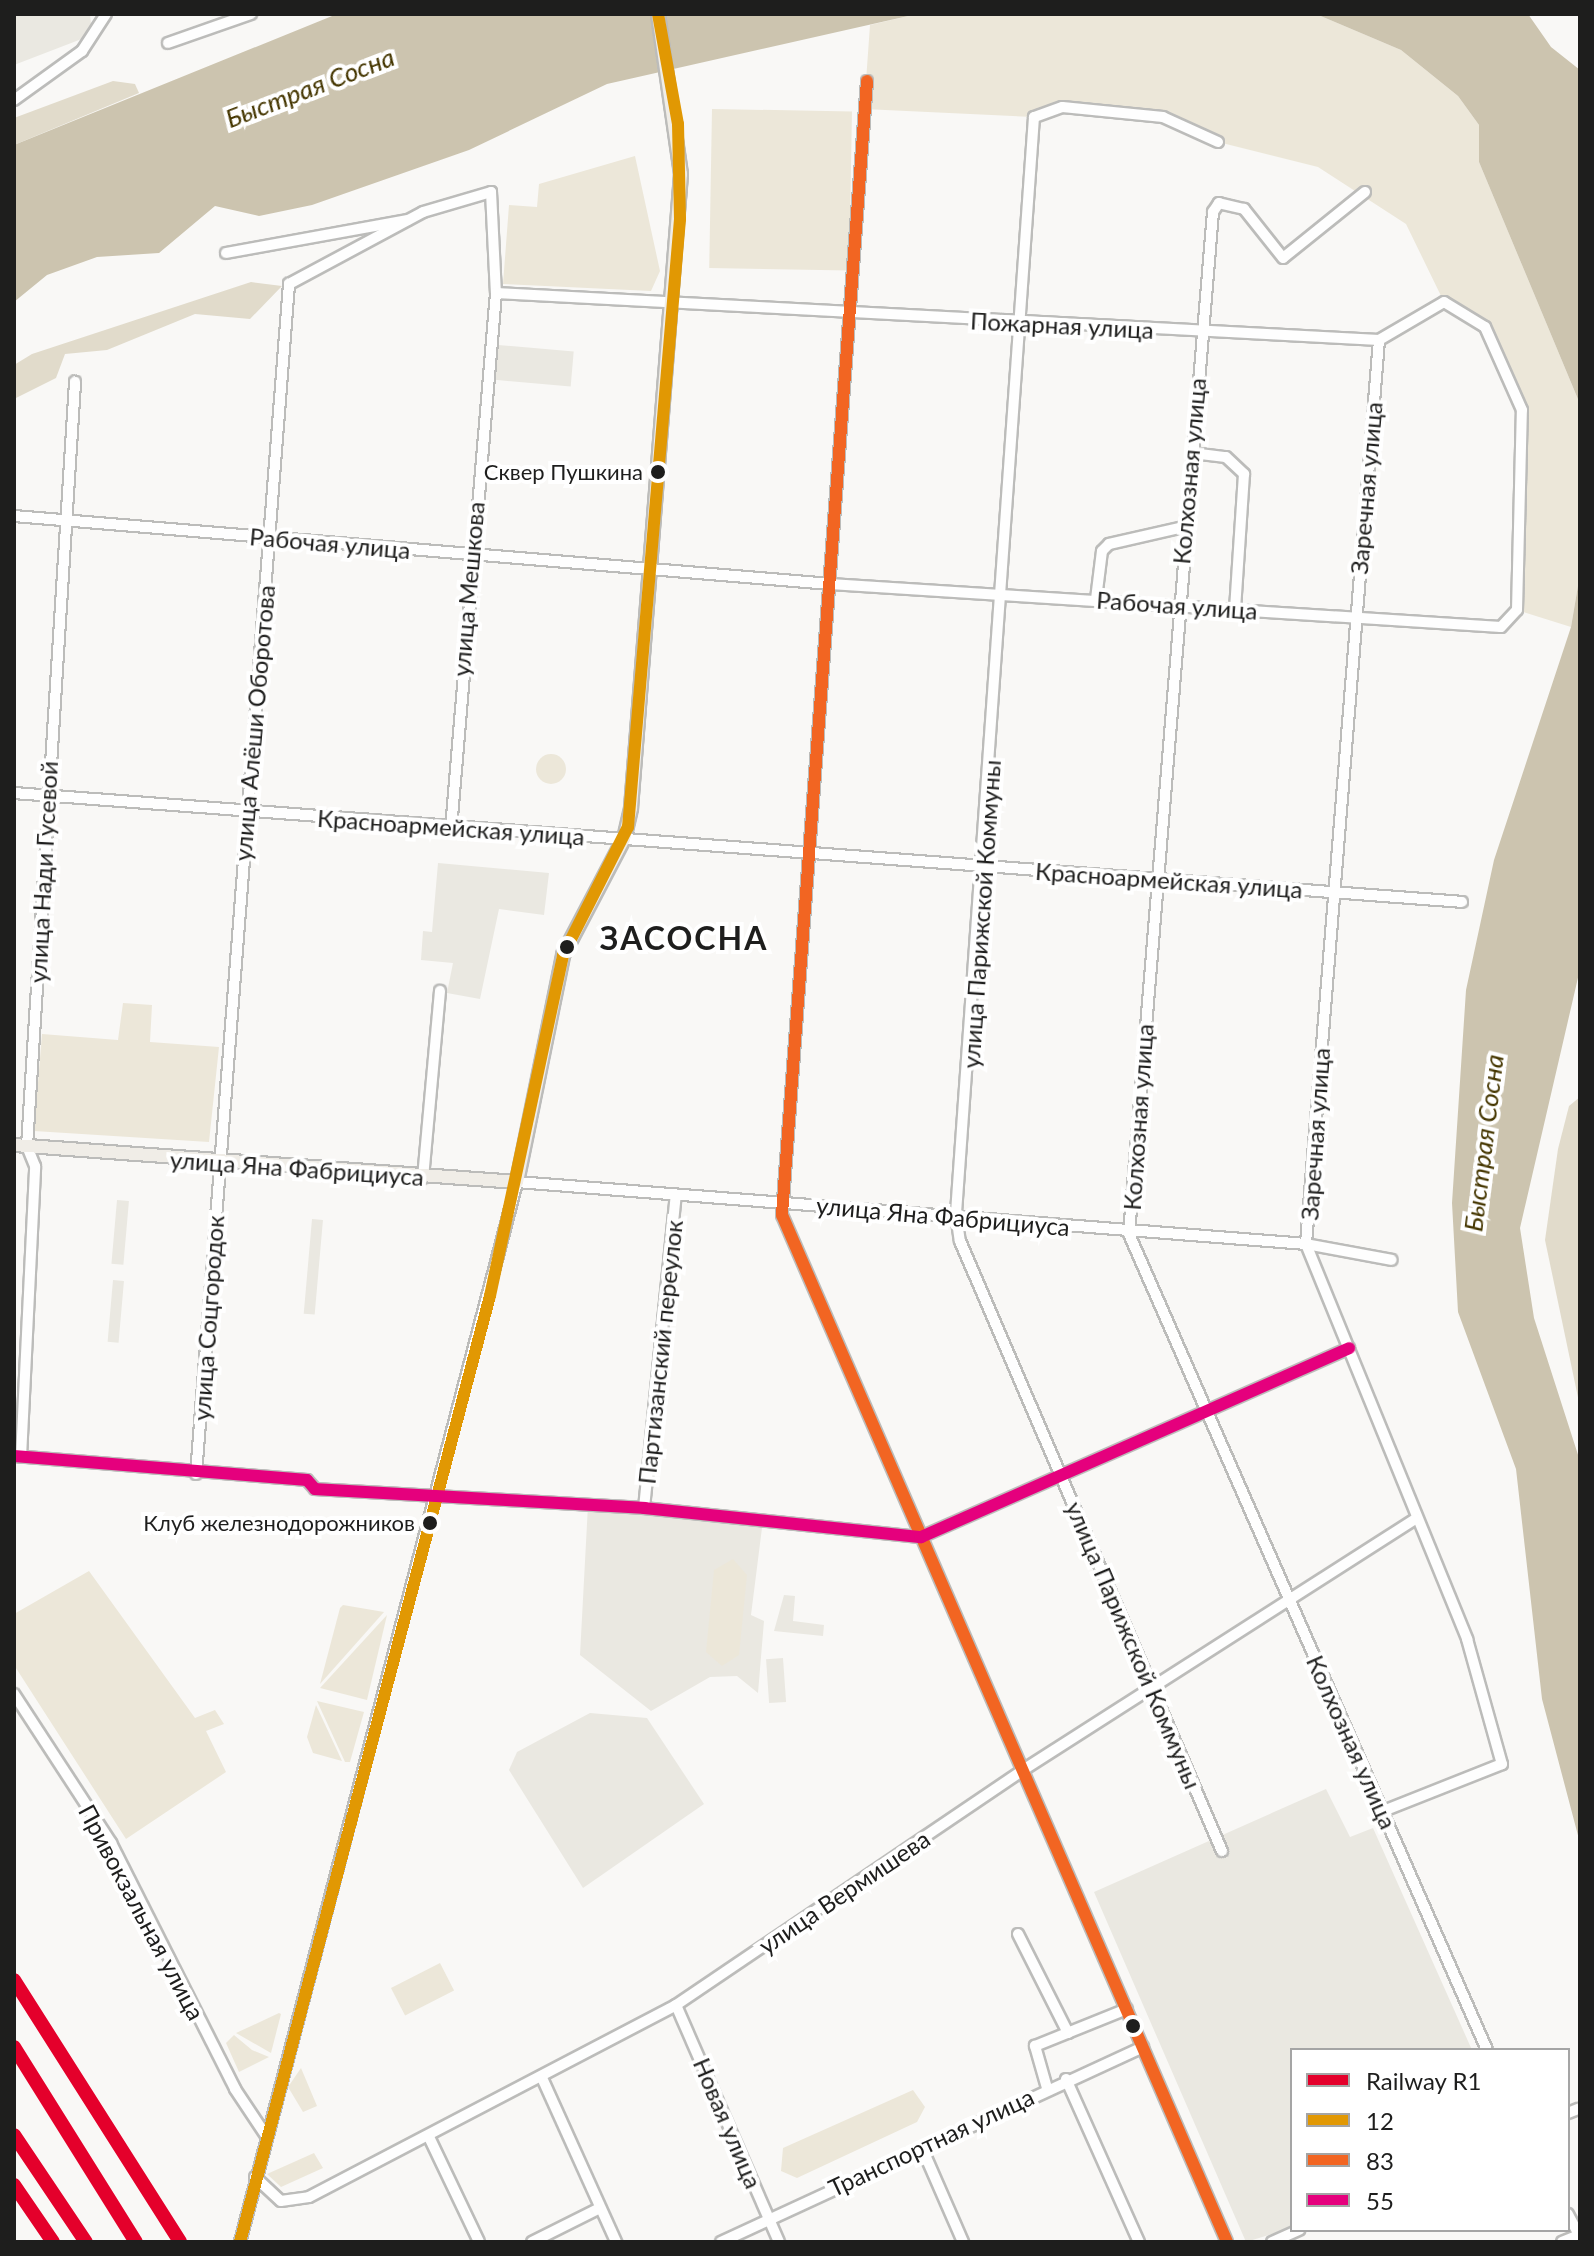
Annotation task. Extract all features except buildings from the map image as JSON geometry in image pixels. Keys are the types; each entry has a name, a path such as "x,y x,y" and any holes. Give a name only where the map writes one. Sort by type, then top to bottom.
{"main road":[{"path":"517,1182 563,955 624,839 680,219 678,124 658,14"},
{"name":"улица Яна Фабрициуса","path":"20,1145 423,1178 517,1182"}],"street":[{"path":"14,100 82,51 106,14"},
{"path":"168,43 237,16 251,14"},
{"path":"867,81 812,854 782,1215 921,1537 1026,1768 1227,2242"},
{"name":"улица Парижской Коммуны","path":"1218,142 1163,117 1062,107 1034,117 986,868 956,1214 960,1241 1222,1851"},
{"name":"улица Мешкова","path":"409,220 491,192 497,206 496,293 469,556 451,829"},
{"name":"Колхозная улица","path":"1365,192 1283,258 1244,209 1219,203 1201,331 1176,605 1129,1234 1202,1413 1383,1811 1486,2048"},
{"path":"226,253 409,220"},
{"name":"улица Алёши Оборотова","path":"221,1162 289,284 409,220"},
{"name":"Пожарная улица","path":"496,293 655,303 671,298 849,314 1379,340"},
{"name":"Рабочая улица","path":"14,516 830,584 1004,591 1501,627 1517,610 1523,570 1522,410 1485,327 1444,302 1379,340"},
{"name":"Заречная улица","path":"1379,340 1306,1244 1415,1519 1467,1639 1502,1764 1383,1811"},
{"name":"улица Нади Гусевой","path":"17,1457 35,1166 20,1145 75,382"},
{"path":"1192,453 1226,457 1244,474 1235,609"},
{"path":"1096,599 1102,551 1109,544 1184,527"},
{"name":"Красноармейская улица","path":"14,793 451,829 624,839 1462,902"},
{"path":"423,1178 440,991"},
{"name":"улица Соцгородок","path":"196,1474 221,1162"},
{"path":"240,2242 265,2134 517,1182"},
{"name":"улица Яна Фабрициуса","path":"517,1182 956,1214 1129,1234 1306,1244 1392,1260"},
{"name":"Партизанский переулок","path":"644,1508 676,1195"},
{"path":"17,1457 436,1496 644,1508 921,1537 1349,1348"},
{"name":"улица Вермишева","path":"255,2177 265,2194 295,2201 543,2080 676,2005 1026,1768 1154,1692 1288,1600 1415,1519"},
{"name":"Привокзальная улица","path":"14,1694 111,1843 235,2089 265,2134"},
{"path":"1018,1934 1068,2033"},
{"name":"Новая улица","path":"676,2005 779,2242"},
{"path":"1047,2088 1035,2046 1127,2009"},
{"name":"Транспортная улица","path":"721,2242 768,2217 1066,2079 1143,2047"},
{"path":"1066,2079 1139,2242"},
{"path":"543,2080 616,2242"},
{"path":"429,2137 479,2242"},
{"path":"922,2148 963,2242"},
{"path":"532,2242 600,2208"},
{"path":"1272,2242 1294,2232"},
{"path":"1562,2242 1579,2235"}],"shaded area":[{"path":"14,14 90,14 92,35 14,65"},
{"path":"917,14 1316,14 1401,50 1458,96 1479,125 1479,162 1580,404 1580,574 1571,627 1517,610 1522,410 1485,327 1444,302 1406,224 1318,167 1218,142 1163,117 1062,107 1034,117 864,109 870,25"},
{"path":"113,81 135,84 139,93 14,145 14,118"},
{"path":"712,109 852,111 849,270 709,268"},
{"path":"635,156 660,271 651,291 503,284 509,205 537,207 539,184"},
{"path":"251,282 282,286 250,319 195,314 107,350 65,354 56,378 14,399 14,365 32,354"},
{"path":"498,345 574,352 571,386 495,380"},
{"path":"551,754 561,759 566,769 561,779 551,784 541,779 536,769 541,759"},
{"path":"438,863 549,873 544,915 499,909 480,999 447,993 453,963 421,960 423,931 432,932"},
{"path":"123,1003 152,1005 150,1042 219,1047 209,1142 34,1131 42,1034 118,1040"},
{"path":"1580,1097 1580,1407 1545,1240 1558,1149 1569,1106"},
{"path":"117,1200 129,1201 123,1265 111,1264"},
{"path":"312,1219 323,1220 315,1315 304,1314"},
{"path":"113,1280 124,1281 119,1343 108,1342"},
{"path":"588,1505 763,1520 751,1615 764,1621 758,1693 737,1676 710,1677 651,1711 580,1655"},
{"path":"733,1559 747,1575 739,1655 722,1666 706,1652 714,1570"},
{"path":"89,1571 195,1718 215,1710 224,1724 206,1731 226,1772 126,1839 14,1665 14,1614"},
{"path":"784,1595 795,1596 793,1621 824,1625 823,1636 774,1631"},
{"path":"343,1605 384,1612 320,1684 340,1608"},
{"path":"387,1615 367,1700 320,1688"},
{"path":"783,1658 786,1702 769,1703 766,1659"},
{"path":"317,1701 364,1712 350,1762 345,1762"},
{"path":"316,1705 342,1761 313,1753 307,1737"},
{"path":"590,1713 647,1718 704,1804 583,1888 509,1770 517,1752"},
{"path":"1326,1789 1350,1837 1373,1828 1471,2048 1290,2048 1290,2229 1246,2242 1094,1892"},
{"path":"440,1963 454,1991 405,2016 391,1988"},
{"path":"279,2013 271,2053 236,2033"},
{"path":"234,2035 252,2050 269,2057 239,2072 226,2043"},
{"path":"301,2068 317,2106 303,2112 288,2087"},
{"path":"913,2090 925,2107 917,2122 797,2178 781,2171 783,2148"},
{"path":"314,2153 323,2168 281,2187 267,2174"}],"water":[{"path":"337,14 917,14 607,84 469,150 312,205 259,216 215,206 159,253 97,257 47,275 14,302 14,145"},
{"path":"1316,14 1528,14 1551,47 1580,70 1580,404 1479,162 1479,125 1458,96 1401,50"},
{"name":"Быстрая Сосна","path":"1580,574 1580,969 1520,1228 1534,1318 1580,1461 1580,1843 1542,1699 1516,1469 1458,1312 1452,1203 1466,990 1494,860 1571,627"}],"rail line":[{"name":"R1","path":"14,1980 180,2242"},
{"name":"R1","path":"14,2047 136,2242"},
{"name":"R1","path":"14,2135 86,2242"},
{"name":"R1","path":"14,2185 53,2242"}],"transit line":[{"name":"12","path":"240,2242 490,1296 563,955 628,827 680,219 678,124 658,14"},
{"name":"83","path":"867,81 782,1215 1227,2242"},
{"name":"55","path":"14,1456 307,1480 315,1489 644,1508 921,1537 1349,1348"}],"place":[{"name":"Сквер Пушкина","path":"658,472"},
{"name":"Клуб железнодорожников","path":"430,1523"}],"district":[{"name":"ЗАСОСНА","path":"684,938"}]}
